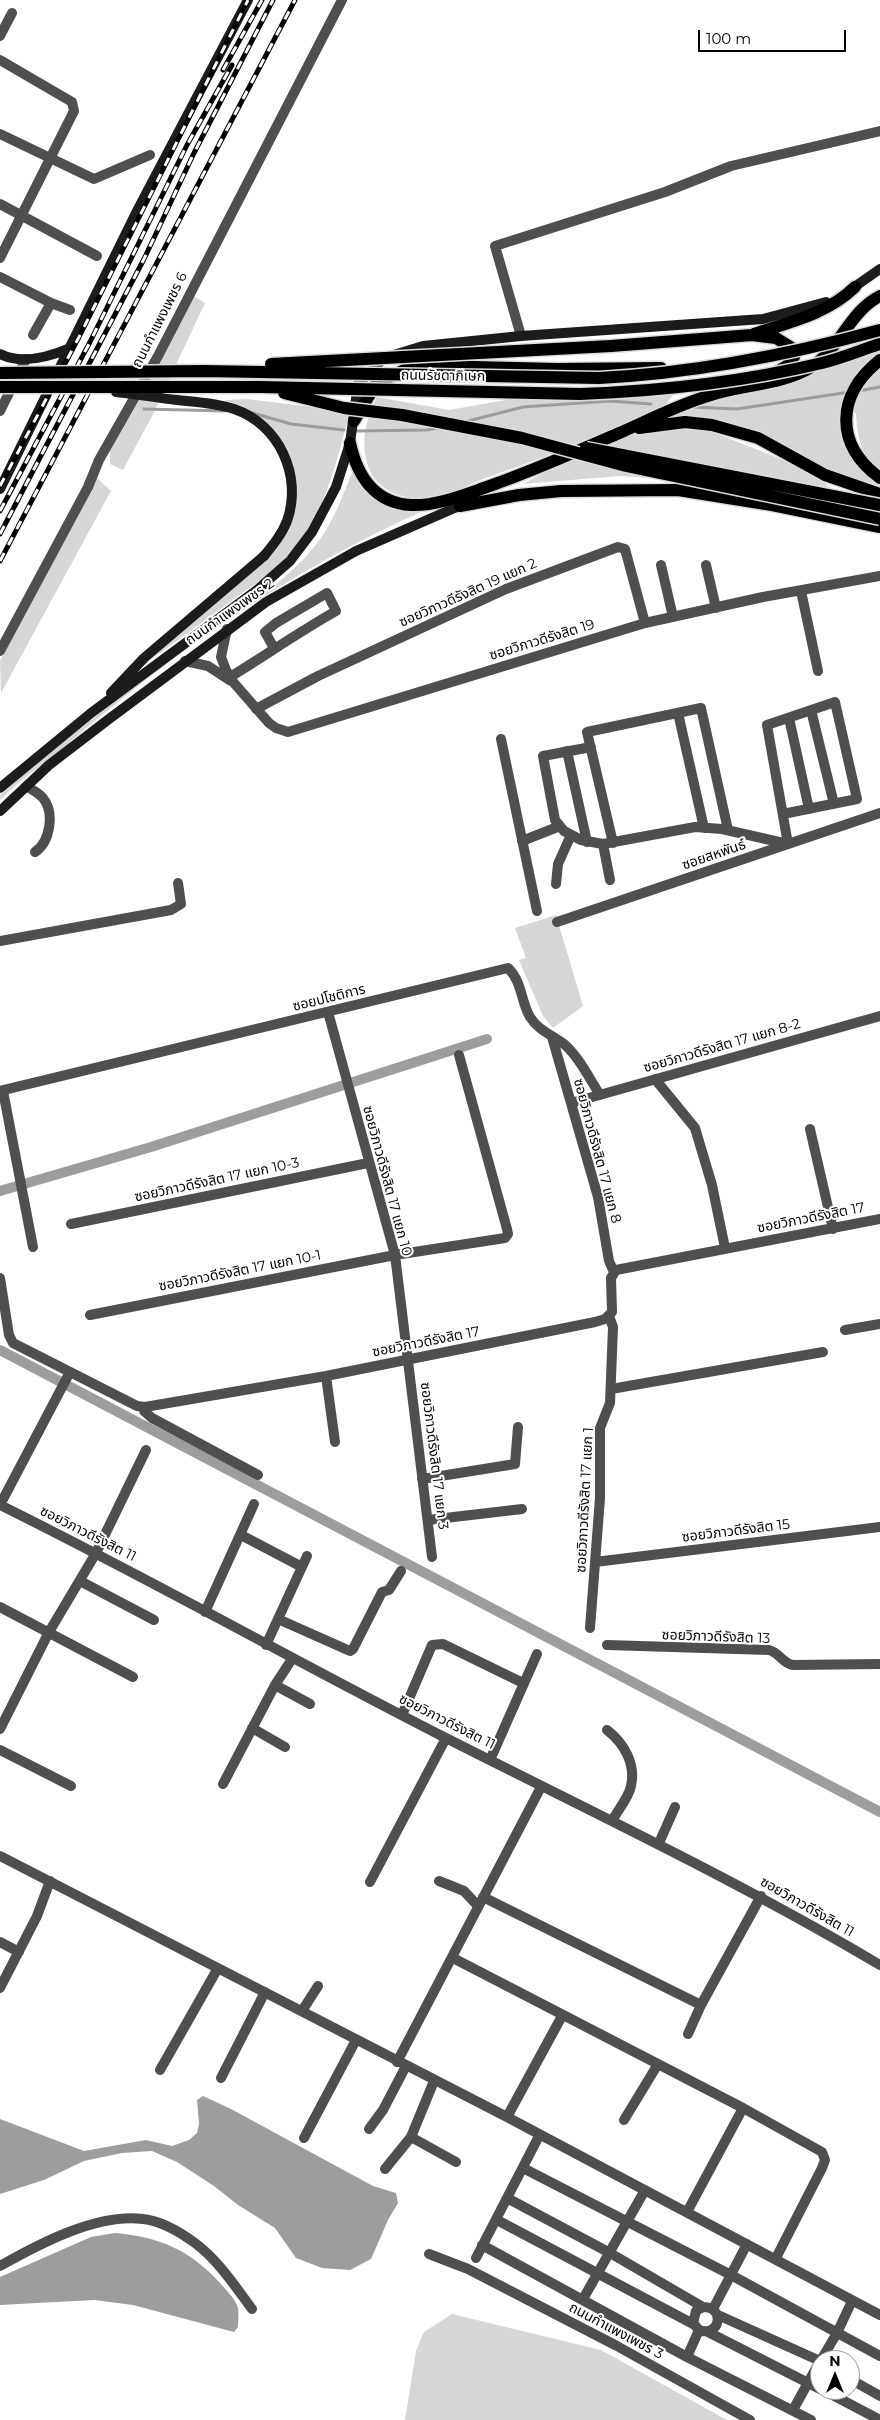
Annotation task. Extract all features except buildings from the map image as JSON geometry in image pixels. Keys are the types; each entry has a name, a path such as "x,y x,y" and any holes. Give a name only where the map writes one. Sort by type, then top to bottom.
{"main road":[{"path":"0,489 3,475 70,348 138,209 248,0"},
{"name":"ถนนกำแพงเพชร 2","path":"0,788 103,704 257,590 290,560 312,532 325,511 336,487 350,443 358,384 384,358 423,346 521,336 763,319 812,307 855,287 880,269"},
{"path":"204,371 326,360 611,346 752,335 818,312 837,303 855,287"},
{"path":"350,443 353,456 365,482 375,492 394,502 410,505 426,504 455,498 504,481 694,400 791,376 812,367 828,352 865,306 880,296"},
{"name":"ถนนรัชดาภิเษก","path":"0,373 204,371 599,378 647,376 816,348 880,330"},
{"path":"752,335 781,341 792,348 794,357 787,366 758,383"},
{"name":"ถนนรัชดาภิเษก","path":"0,387 261,387 538,394 618,393 670,389 762,376 824,362 880,344"},
{"path":"0,354 26,359 50,356 70,348"},
{"path":"880,360 859,380 852,392 847,416 852,449 859,460 880,478"},
{"path":"354,421 376,384 404,370 431,366 557,369 696,368"},
{"path":"76,386 224,406 245,413 262,425 276,439 286,458 292,490 287,522 264,556 144,658 115,687 103,704"},
{"path":"261,387 344,408 402,415 880,504"},
{"path":"624,431 685,422 712,425 758,438 825,475 880,494"},
{"path":"522,438 626,466 880,519"},
{"name":"ถนนกำแพงเพชร 2","path":"0,811 50,765 184,661 227,629 295,584 356,551 460,506 504,481"},
{"path":"460,506 519,495 602,489 678,490 772,505 880,527"}],"street":[{"name":"ถนนกำแพงเพชร 6","path":"0,651 88,487 99,460 158,356 342,0"},
{"path":"0,36 12,13"},
{"path":"0,60 72,102 74,111 0,258"},
{"path":"521,336 495,246 665,192 731,166 880,132"},
{"path":"0,134 94,179 150,155"},
{"path":"0,204 97,256"},
{"path":"0,277 51,303 70,310"},
{"path":"33,335 51,303"},
{"path":"2,407 26,359"},
{"name":"ซอยวิภาวดีรังสิต 19 แยก 2","path":"256,710 318,676 506,589 618,547 625,549 645,623"},
{"path":"661,565 672,618"},
{"path":"706,565 716,608"},
{"name":"ซอยวิภาวดีรังสิต 19","path":"227,629 221,657 232,680 256,710 276,728 288,732 301,730 645,623 880,576"},
{"path":"801,591 818,671"},
{"path":"232,680 274,648 336,611 326,593 276,622 265,632 274,648"},
{"name":"ซอยวิภาวดีรังสิต 19","path":"184,661 208,666 232,680"},
{"path":"591,746 543,756 555,820 571,835 587,842 608,843 680,829 704,828 728,830 788,844 782,814 767,725 835,702 857,799 782,814"},
{"path":"610,880 608,843 587,732 701,708 728,830"},
{"path":"811,710 834,804"},
{"path":"678,713 704,828"},
{"path":"789,718 809,809"},
{"path":"501,739 537,911"},
{"path":"567,751 587,842"},
{"path":"28,786 43,798 48,819 48,835 40,849 35,852"},
{"name":"ซอยสหพันธ์","path":"557,922 880,813"},
{"path":"522,841 560,826"},
{"path":"556,884 558,864 571,835"},
{"path":"0,941 171,910 181,904 178,883"},
{"name":"ซอยปโชติการ","path":"2,1091 508,968 520,986 530,1017 539,1028 564,1044 578,1059 600,1095"},
{"name":"ซอยวิภาวดีรังสิต 17 แยก 10","path":"328,1012 348,1091 395,1255 408,1359"},
{"name":"ซอยวิภาวดีรังสิต 17 แยก 8-2","path":"571,1103 880,1016"},
{"name":"ซอยวิภาวดีรังสิต 17 แยก 8","path":"552,1037 598,1197 609,1261 614,1272"},
{"name":"ซอยวิภาวดีรังสิต 17 แยก 10-1","path":"90,1315 395,1255 501,1239 508,1234 459,1054"},
{"path":"655,1080 695,1128 712,1185 725,1248"},
{"path":"2,1091 33,1247"},
{"path":"810,1129 833,1229"},
{"name":"ซอยวิภาวดีรังสิต 17 แยก 10-3","path":"71,1224 368,1162"},
{"name":"ซอยวิภาวดีรังสิต 17","path":"614,1272 725,1248 880,1219"},
{"path":"609,1316 612,1312 611,1278 614,1272"},
{"path":"0,1278 9,1335 13,1343 137,1406 144,1407 144,1412 152,1418 258,1475"},
{"name":"ซอยวิภาวดีรังสิต 17","path":"144,1407 326,1376 595,1322 609,1316"},
{"name":"ซอยวิภาวดีรังสิต 17 แยก 1","path":"590,1628 600,1498 600,1428 610,1403 611,1389 613,1327 609,1316"},
{"path":"846,1330 880,1324"},
{"path":"611,1389 822,1352"},
{"name":"ซอยวิภาวดีรังสิต 17 แยก 3","path":"408,1359 432,1557"},
{"path":"0,1505 70,1372"},
{"path":"326,1376 335,1442"},
{"path":"422,1479 515,1464 518,1427"},
{"path":"0,1729 50,1632 96,1553 146,1450"},
{"path":"205,1612 254,1504"},
{"name":"ซอยวิภาวดีรังสิต 11","path":"0,1505 96,1553 292,1659 761,1896 880,1965"},
{"path":"428,1520 522,1509"},
{"name":"ซอยวิภาวดีรังสิต 15","path":"595,1562 880,1527"},
{"path":"241,1534 302,1568"},
{"path":"266,1645 307,1556"},
{"path":"278,1619 350,1651 354,1648 382,1592 389,1590 401,1571"},
{"path":"80,1580 154,1620"},
{"path":"0,1607 132,1677"},
{"path":"402,1715 432,1645 443,1644 524,1683"},
{"name":"ซอยวิภาวดีรังสิต 13","path":"606,1645 770,1650 776,1652 783,1662 793,1664 880,1664"},
{"path":"490,1760 537,1654"},
{"path":"223,1784 275,1685 292,1659"},
{"path":"275,1685 310,1704"},
{"path":"252,1728 285,1747"},
{"path":"607,1730 624,1747 632,1773 631,1787 612,1821"},
{"path":"370,1882 446,1738"},
{"path":"0,1750 71,1786"},
{"path":"369,2129 383,2110 402,2064 453,1958 542,1786"},
{"path":"659,1844 675,1807"},
{"path":"0,1856 507,2117 539,2136 776,2258 880,2315"},
{"path":"0,1988 37,1916 50,1881"},
{"path":"439,1881 701,2005"},
{"path":"688,2034 701,2005 761,1896"},
{"path":"0,1942 19,1952"},
{"path":"453,1958 743,2108 822,2152 824,2155 822,2168 776,2258"},
{"path":"160,2070 218,1968"},
{"path":"302,2011 318,1986"},
{"path":"221,2078 265,1992"},
{"path":"507,2117 562,2016"},
{"path":"304,2138 356,2040"},
{"path":"624,2120 658,2064"},
{"path":"385,2169 411,2137 434,2081"},
{"path":"688,2212 743,2108"},
{"path":"476,2258 539,2136"},
{"path":"411,2137 456,2162"},
{"path":"523,2168 730,2275 880,2356"},
{"path":"583,2299 645,2190"},
{"path":"507,2198 610,2252 711,2310 810,2356"},
{"path":"0,2266 35,2246 84,2227 110,2221 143,2219 171,2228 196,2244 234,2284 252,2309"},
{"path":"497,2220 701,2329 809,2383 793,2410"},
{"path":"701,2329 716,2327 711,2310 747,2244"},
{"path":"482,2246 687,2357 811,2420"},
{"name":"ถนนกำแพงเพชร 3","path":"429,2254 468,2269 617,2346 749,2420"},
{"path":"827,2350 852,2301"},
{"path":"701,2329 694,2314 711,2310"},
{"path":"687,2357 701,2329"},
{"path":"860,2384 880,2396"},
{"path":"842,2400 880,2420"}],"shaded area":[{"path":"192,295 205,303 152,416 123,470 110,464 110,448"},
{"path":"880,351 880,469 868,458 861,444 857,429 856,413 839,415 843,437 850,456 862,472 880,486 880,490 824,471 715,421 669,415 705,400 793,380"},
{"path":"668,392 673,395 663,408 561,450 435,497 411,498 389,491 377,482 369,469 366,459 365,432 369,415 377,397 449,410 517,398"},
{"path":"248,399 350,412 319,510 302,540 278,566 150,660 252,572 296,503 286,457 278,435 273,428 258,416 224,400"},
{"path":"675,428 710,431 781,459 828,485 825,488 687,461 663,479 620,476 523,484 567,460 632,433"},
{"path":"353,470 362,488 374,498 406,510 421,512 326,560 234,616 147,679 23,779 0,800 0,795 89,722 181,652 248,606 296,566 317,544 329,524 340,503"},
{"path":"96,477 111,491 1,693 0,661"},
{"path":"556,915 583,1006 553,1028 543,1016 519,960 526,958 515,928"},
{"path":"203,2096 231,2109 373,2186 396,2193 398,2203 388,2220 371,2259 350,2270 322,2268 296,2258 275,2228 238,2205 214,2186 177,2162 152,2151 122,2153 84,2161 44,2180 0,2194 0,2119 84,2151 146,2140 172,2146 189,2140 197,2133 199,2124 197,2100"},
{"path":"115,2233 160,2242 173,2247 197,2262 220,2283 235,2301 238,2308 238,2327 234,2332 133,2305 94,2300 0,2305 0,2277 91,2237"},
{"path":"452,2314 601,2350 727,2420 405,2420 416,2351 424,2332"}],"waterway":[{"path":"858,391 880,387"},
{"path":"692,407 737,409 850,392"},
{"path":"464,422 523,407 610,401 651,404"},
{"path":"144,409 225,411"},
{"path":"249,412 291,424 344,430"},
{"path":"357,431 427,430 441,427"},
{"path":"0,1191 151,1147 487,1039"},
{"path":"0,1350 880,1812"}],"railway":[{"path":"0,486 79,337 248,0"},
{"path":"223,70 262,0"},
{"path":"0,534 144,259 194,153 273,0"},
{"path":"0,561 295,0"},
{"path":"0,511 90,342 187,145 232,65"}]}
